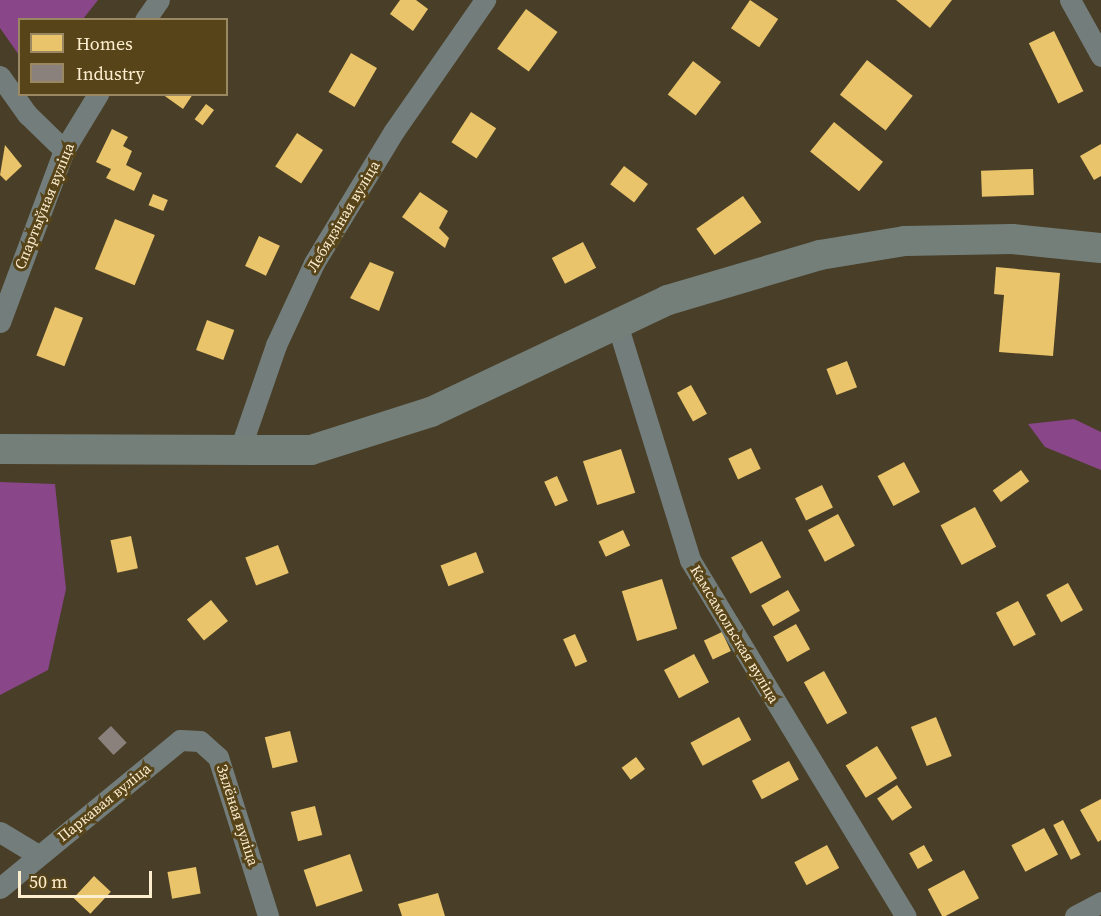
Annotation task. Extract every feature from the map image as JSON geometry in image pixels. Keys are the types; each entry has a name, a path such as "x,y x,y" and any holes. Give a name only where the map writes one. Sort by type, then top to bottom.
{"street":[{"path":"146,18 159,0"},
{"name":"Лебядзіная вуліца","path":"239,452 276,345 314,263 394,131 485,0"},
{"path":"1070,0 1101,56"},
{"path":"0,76 27,114 64,150"},
{"name":"Спартыўная вуліца","path":"0,322 64,150 97,96"},
{"path":"0,449 239,452 311,450 430,412 618,327 668,300 820,255 904,242 1000,239 1101,248"},
{"name":"Камсамольская вуліца","path":"618,327 690,560 906,916"},
{"name":"Паркавая вуліца","path":"0,888 180,740"},
{"name":"Зялёная вуліца","path":"180,740 200,741 218,757 268,916"},
{"path":"0,832 38,855"},
{"path":"1075,916 1101,902"}],"shaded area":[{"path":"0,0 98,0 84,18 18,18 18,54 0,28"},
{"path":"1074,419 1101,432 1101,470 1045,447 1028,424"},
{"path":"0,482 55,484 66,589 48,670 0,695"}],"building: Homes":[{"path":"400,0 416,0 428,9 413,31 390,14"},
{"path":"750,0 778,19 759,47 731,28"},
{"path":"896,0 952,0 930,28"},
{"path":"526,9 558,32 529,72 497,49"},
{"path":"1054,31 1083,91 1058,103 1029,43"},
{"path":"351,53 377,68 354,107 328,92"},
{"path":"867,60 913,96 886,130 840,95"},
{"path":"693,61 721,82 696,116 668,95"},
{"path":"165,96 192,96 183,109"},
{"path":"206,104 214,110 203,125 195,119"},
{"path":"471,112 496,128 477,159 451,142"},
{"path":"834,122 883,162 859,191 810,152"},
{"path":"112,129 128,137 123,146 132,151 126,165 142,173 134,191 106,178 111,169 96,162"},
{"path":"297,133 323,150 301,183 275,167"},
{"path":"1101,144 1101,176 1094,180 1080,156"},
{"path":"5,145 22,166 6,181 0,175"},
{"path":"624,166 648,184 634,202 610,184"},
{"path":"1033,169 1034,195 982,197 981,171"},
{"path":"420,192 448,211 439,228 449,238 445,248 402,217"},
{"path":"153,194 168,200 163,211 149,205"},
{"path":"743,196 761,222 715,255 696,229"},
{"path":"115,219 155,235 135,285 95,269"},
{"path":"259,236 280,246 266,276 245,266"},
{"path":"583,242 596,268 565,284 552,258"},
{"path":"370,262 394,272 379,311 350,298"},
{"path":"996,267 1060,273 1053,356 999,352 1004,295 994,294"},
{"path":"55,307 83,318 64,366 36,356"},
{"path":"207,320 234,330 223,360 196,350"},
{"path":"847,361 857,387 836,395 826,369"},
{"path":"691,385 707,414 693,422 677,393"},
{"path":"751,448 761,469 738,479 728,459"},
{"path":"621,449 635,493 597,505 583,461"},
{"path":"904,462 920,492 893,506 878,476"},
{"path":"1021,470 1029,481 1001,502 993,491"},
{"path":"557,476 568,501 555,506 544,482"},
{"path":"822,485 833,507 806,521 795,498"},
{"path":"975,507 996,547 962,565 941,525"},
{"path":"838,514 855,546 825,562 808,530"},
{"path":"623,530 630,545 606,557 599,541"},
{"path":"131,536 138,568 117,573 110,540"},
{"path":"762,541 781,577 750,594 731,557"},
{"path":"278,545 289,573 256,586 245,558"},
{"path":"476,552 484,573 448,586 441,566"},
{"path":"662,579 677,629 637,641 622,591"},
{"path":"1068,583 1083,610 1061,622 1046,595"},
{"path":"788,590 800,611 773,626 761,606"},
{"path":"211,600 228,621 204,640 187,620"},
{"path":"1018,601 1036,635 1014,646 996,613"},
{"path":"796,624 810,649 787,662 773,637"},
{"path":"722,632 731,651 713,659 704,640"},
{"path":"575,634 587,661 575,667 563,639"},
{"path":"694,654 709,682 679,698 664,670"},
{"path":"824,671 847,713 827,724 804,682"},
{"path":"739,717 751,740 703,766 690,743"},
{"path":"936,717 952,756 927,766 911,727"},
{"path":"290,731 298,762 273,768 265,737"},
{"path":"877,746 897,778 866,798 846,766"},
{"path":"636,757 645,769 631,780 622,768"},
{"path":"789,761 799,780 762,799 752,781"},
{"path":"897,785 912,807 892,821 877,798"},
{"path":"1101,799 1101,840 1098,842 1080,810"},
{"path":"315,806 322,835 298,841 291,812"},
{"path":"1063,820 1081,855 1071,860 1053,825"},
{"path":"1044,828 1058,854 1025,872 1011,845"},
{"path":"827,845 839,868 807,885 794,862"},
{"path":"924,845 933,861 918,869 909,853"},
{"path":"350,854 363,891 316,907 304,870"},
{"path":"196,867 201,894 172,899 167,872"},
{"path":"964,870 979,898 942,916 928,889"},
{"path":"94,876 111,892 90,914 74,898"},
{"path":"438,893 445,916 402,916 398,904"}],"building: Industry":[{"path":"111,726 127,743 114,755 98,738"}]}
